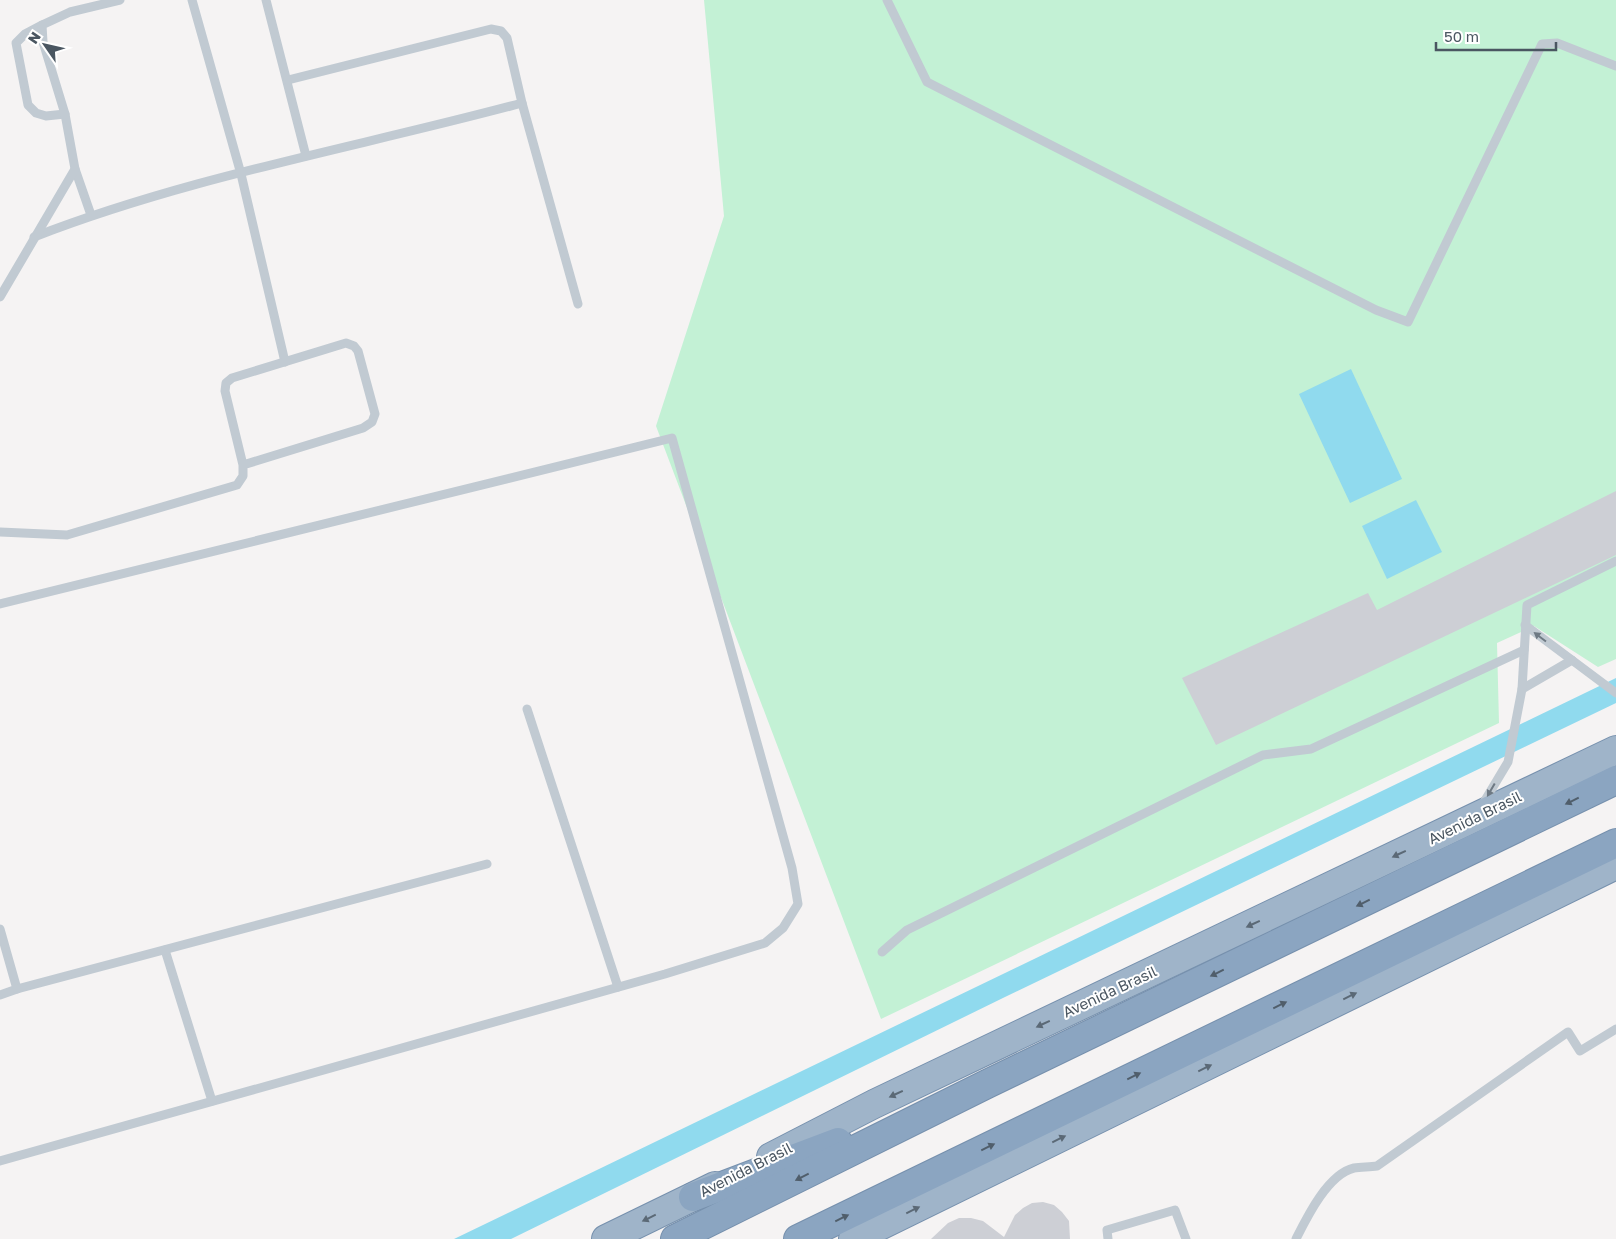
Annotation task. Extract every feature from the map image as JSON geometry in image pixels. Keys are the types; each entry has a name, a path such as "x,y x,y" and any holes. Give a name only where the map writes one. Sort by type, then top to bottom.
{"highway":[{"name":"Avenida Brasil","path":"606,1239 693,1198 874,1104 1616,750"},
{"name":"Avenida Brasil","path":"675,1239 987,1084 1616,780"},
{"path":"798,1239 1616,843"},
{"path":"853,1239 1616,865"},
{"path":"693,1198 987,1084"}],"lane":[{"path":"65,114 46,116 36,113 28,105 16,43 24,34 70,12 120,0"},
{"path":"192,0 241,174 285,362"},
{"path":"266,0 306,156"},
{"path":"886,0 927,82 1376,310 1408,322 1542,44 1557,43 1616,66"},
{"path":"42,25 43,42 65,114 75,169 91,215"},
{"path":"288,80 491,29 501,31 507,38 522,103 578,304"},
{"path":"34,237 91,215 306,156 522,103"},
{"path":"0,297 75,169"},
{"path":"0,532 68,535 237,485 244,476 243,465 225,391 226,383 232,378 346,344 354,346 358,351 375,414 372,422 363,428 243,465"},
{"path":"0,604 672,438 792,868 798,904 783,928 765,943 618,987 0,1161"},
{"path":"1475,818 1508,762 1522,689 1525,625 1528,605 1616,561"},
{"path":"1525,625 1616,693"},
{"path":"882,952 907,930 1263,755 1311,749 1524,650"},
{"path":"1522,689 1572,660"},
{"path":"527,709 618,987"},
{"path":"0,995 486,864"},
{"path":"0,929 17,989"},
{"path":"166,950 212,1102"},
{"path":"1296,1239 1311,1210 1337,1176 1353,1168 1377,1166 1568,1032 1580,1051 1616,1029"},
{"path":"1108,1239 1107,1230 1175,1210 1186,1239"}],"green space":[{"path":"704,0 1616,0 1616,659 1598,667 1534,626 1497,643 1499,723 881,1019 656,426 724,216"}],"water":[{"path":"1351,369 1402,479 1350,503 1299,394"},
{"path":"1416,500 1442,552 1387,579 1362,526"},
{"path":"1616,678 1616,703 1005,997 511,1239 454,1239"}],"building":[{"path":"1616,491 1616,555 1216,745 1182,678 1368,593 1377,610"},
{"path":"1043,1202 1054,1205 1069,1221 1070,1239 931,1239 948,1223 959,1218 983,1221 1004,1237 1015,1215 1032,1203"}]}
